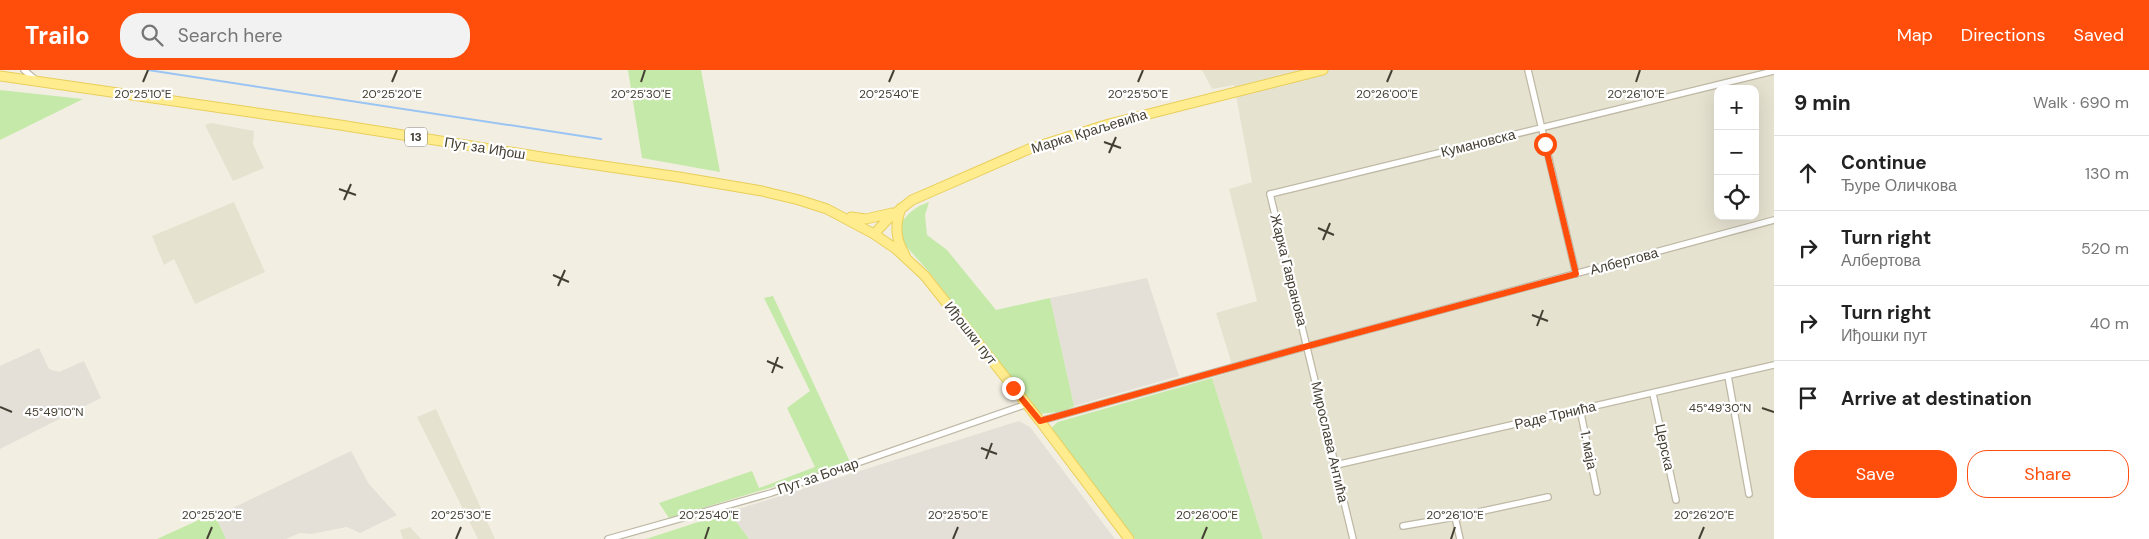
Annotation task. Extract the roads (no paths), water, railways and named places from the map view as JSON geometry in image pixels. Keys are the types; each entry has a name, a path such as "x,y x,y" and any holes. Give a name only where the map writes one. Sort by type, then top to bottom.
{"main road":[{"name":"Марка Краљевића","path":"874,234 899,210 922,195 1029,149 1108,124 1323,70"},
{"name":"Пут за Иђош","path":"0,76 340,125 735,186 799,200 842,216 874,234"},
{"path":"842,216 866,219 878,218 899,210 896,230 898,240 908,259"},
{"name":"Иђошки пут","path":"874,234 908,259 925,276 1040,421 1129,539"}],"street":[{"path":"24,70 38,82"},
{"path":"1528,70 1576,274"},
{"name":"Кумановска","path":"1270,194 1774,71"},
{"name":"Жарка Гавранова","path":"1270,194 1308,346"},
{"name":"Албертова","path":"1040,421 1308,346 1774,220"},
{"name":"Мирослава Антића","path":"1308,346 1353,539"},
{"name":"Раде Трнића","path":"1336,465 1774,365"},
{"path":"1728,376 1750,494"},
{"name":"Церска","path":"1653,394 1676,500"},
{"name":"Пут за Бочар","path":"608,539 771,493 1026,404"},
{"name":"1. маја","path":"1580,409 1597,492"},
{"path":"1403,526 1548,497"},
{"path":"1455,517 1460,539"}],"waterway":[{"path":"148,70 601,139"}]}
